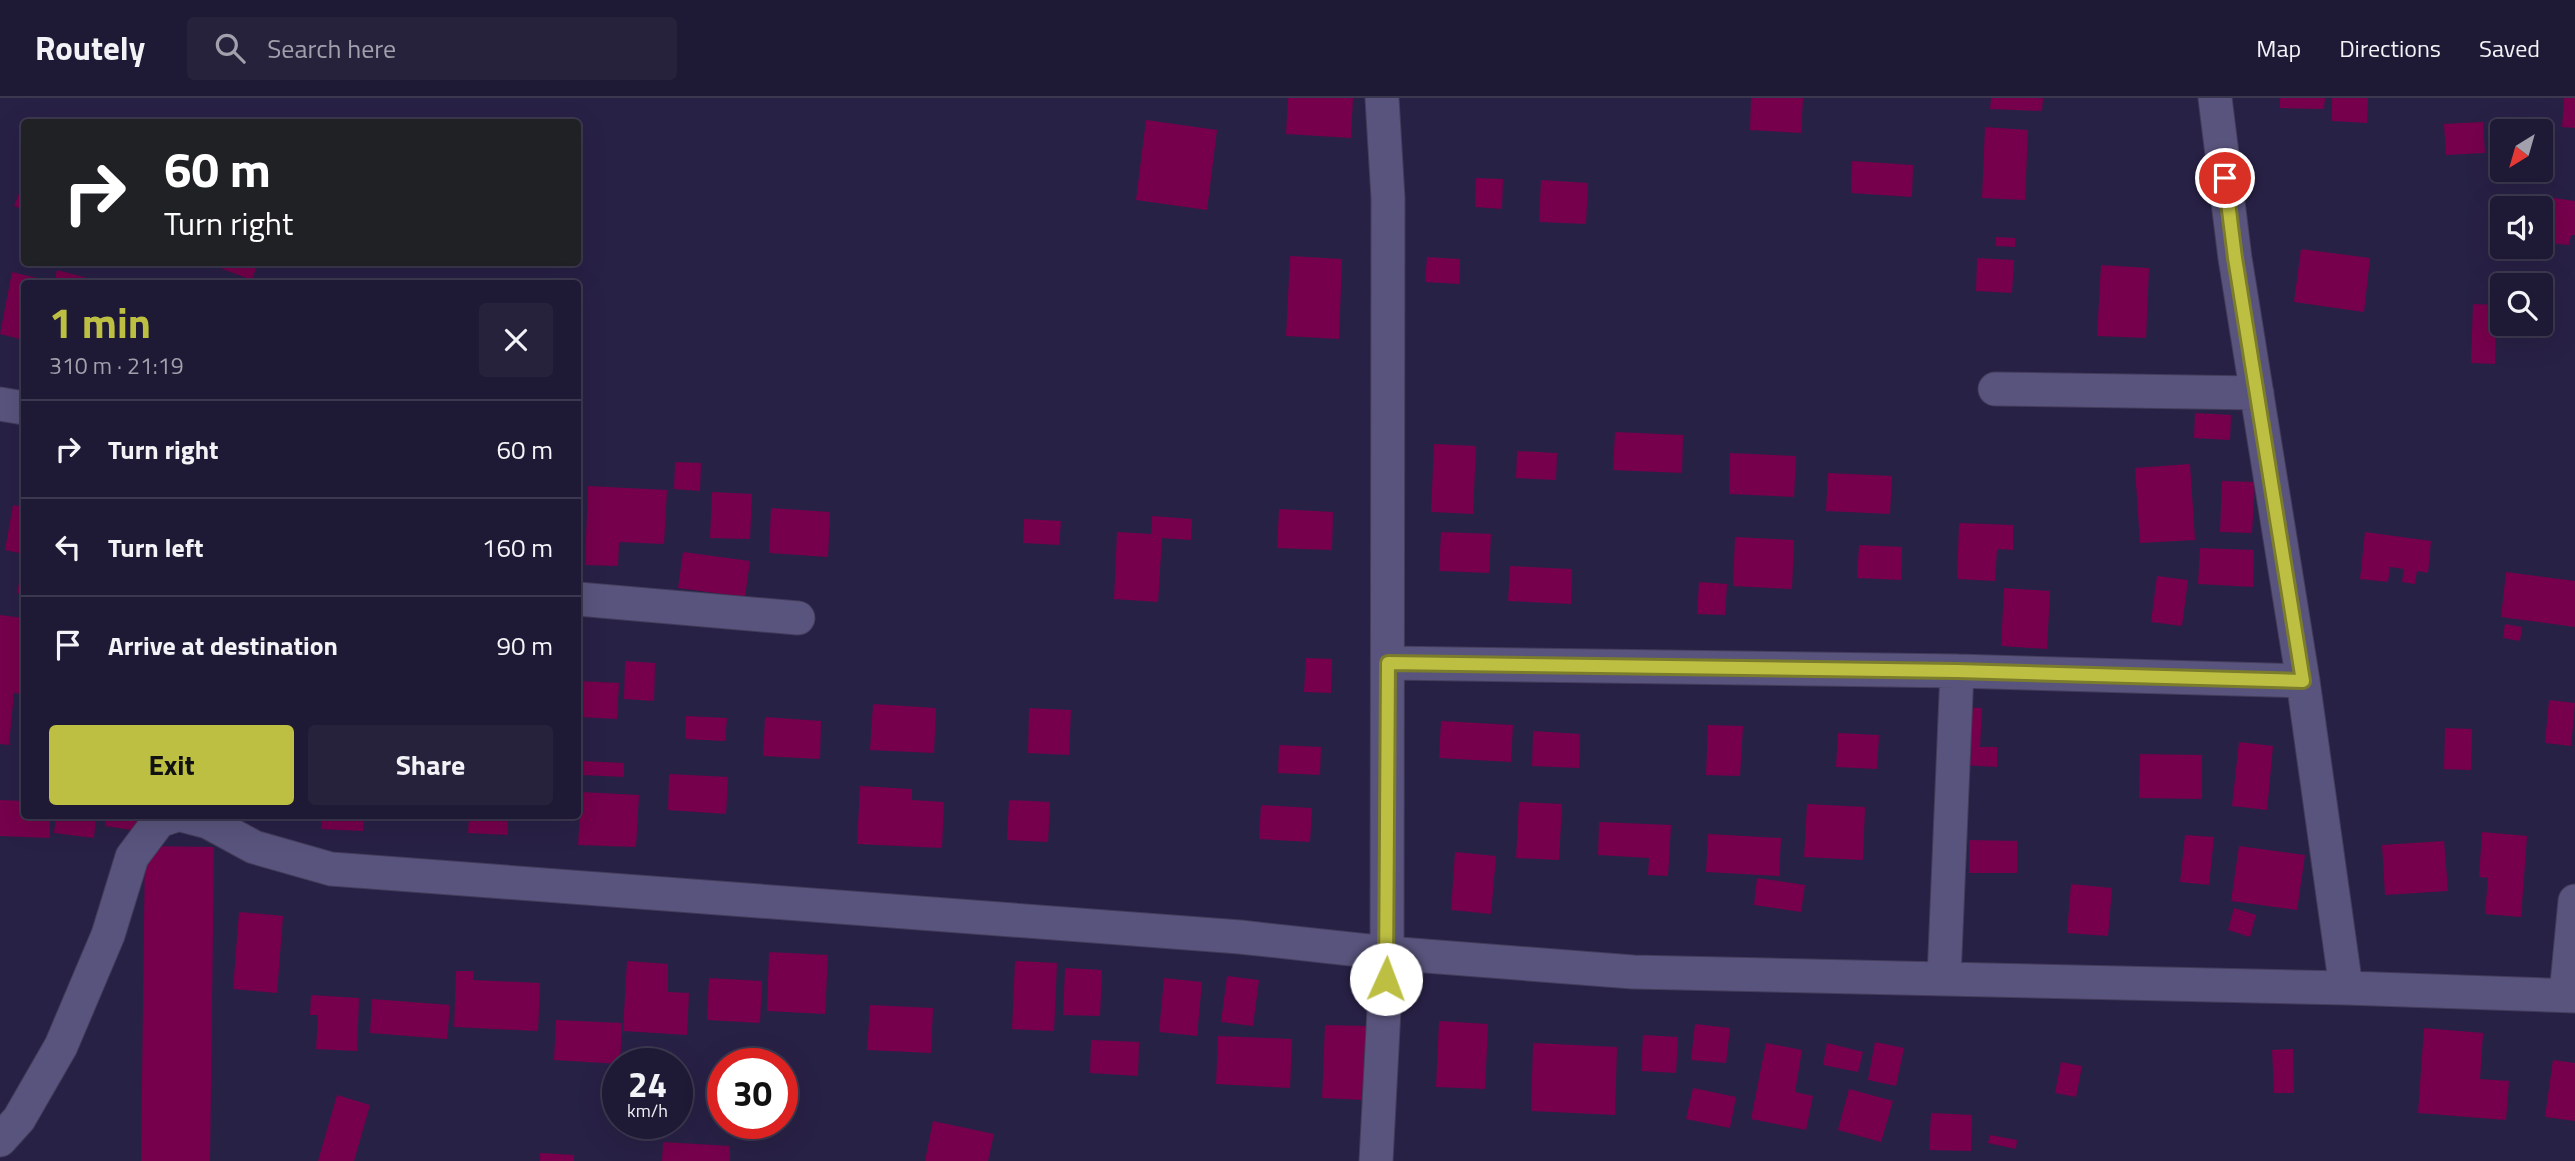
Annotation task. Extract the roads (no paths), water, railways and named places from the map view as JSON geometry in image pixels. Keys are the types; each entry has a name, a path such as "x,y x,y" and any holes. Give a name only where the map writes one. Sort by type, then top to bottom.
{"street":[{"path":"1376,1161 1387,953 1388,198 1382,98"},
{"path":"2215,98 2235,258 2303,681 2346,988"},
{"path":"1995,389 2257,393"},
{"path":"0,404 21,408"},
{"path":"581,599 798,618"},
{"path":"1388,663 1957,671 2303,681"},
{"path":"1944,978 1957,671"},
{"path":"0,1140 19,1119 61,1046 108,935 132,857 159,821 165,819"},
{"path":"197,819 208,822 254,847 331,870 1240,937 1387,953 1633,972 2346,988 2570,996 2575,901"}]}
